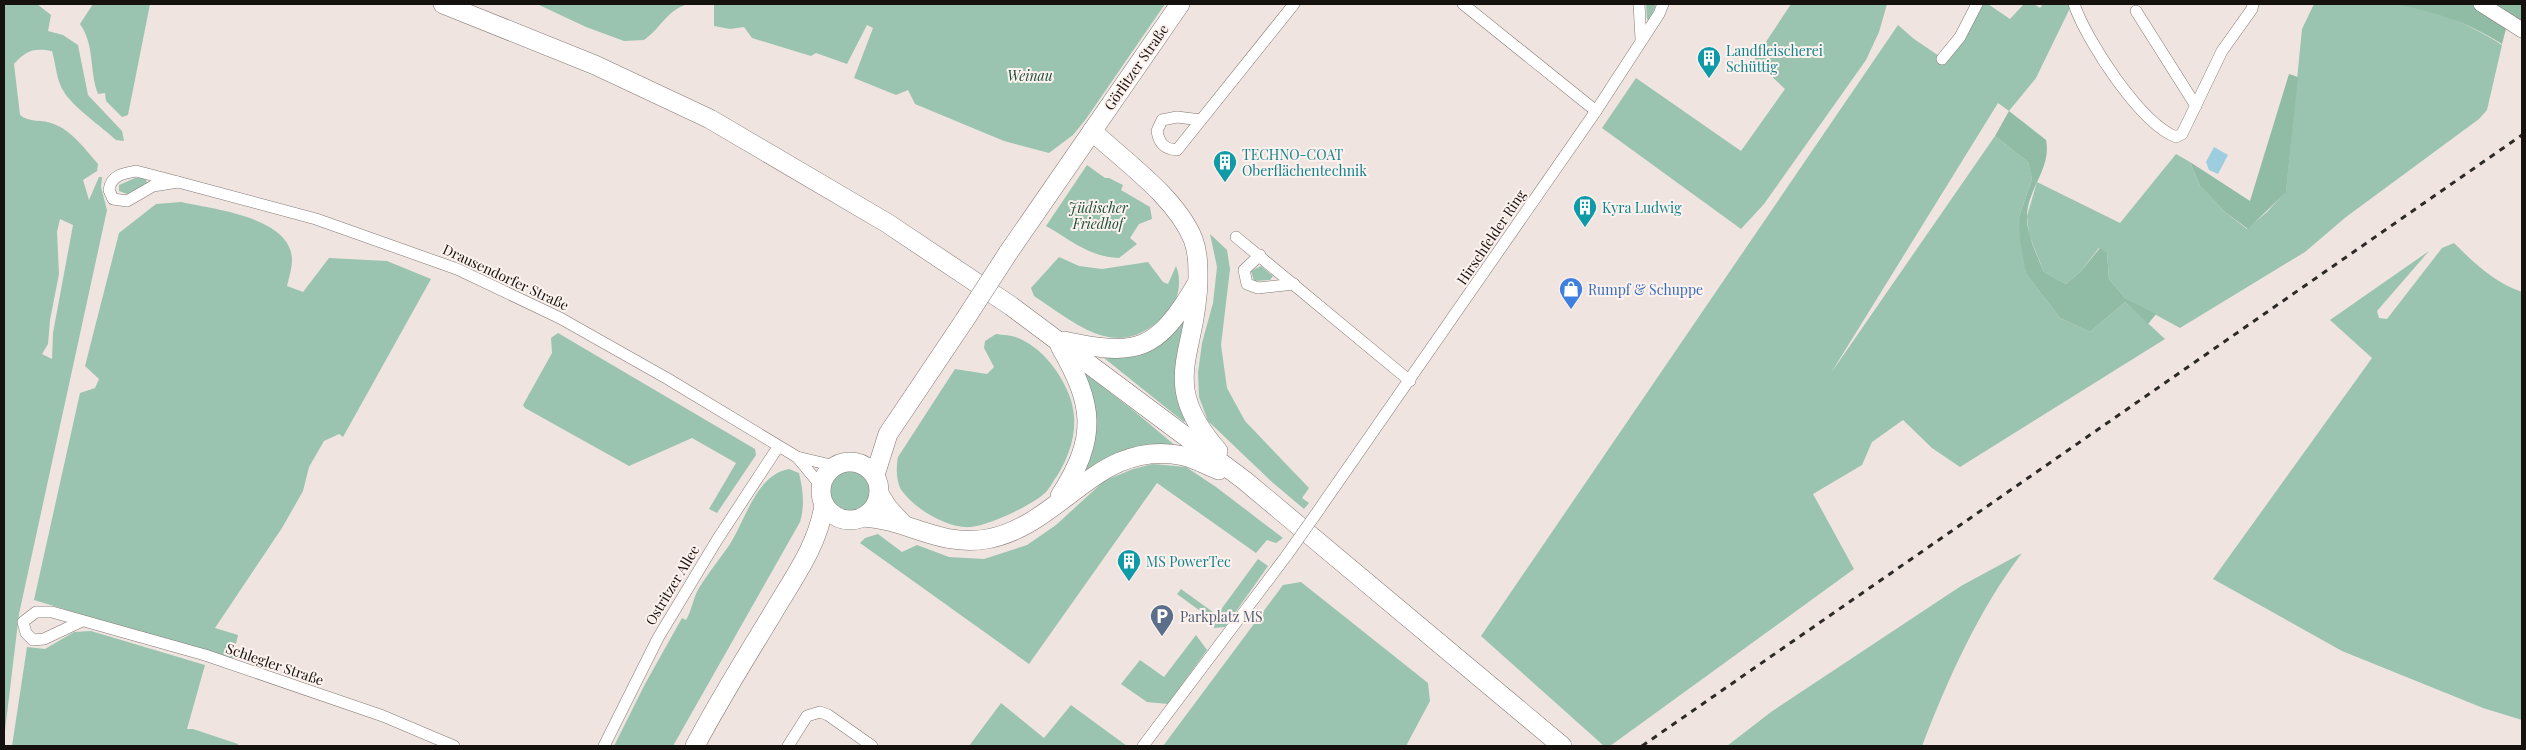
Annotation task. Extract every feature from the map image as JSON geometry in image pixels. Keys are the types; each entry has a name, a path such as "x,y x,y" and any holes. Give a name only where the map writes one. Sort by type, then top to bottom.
{"main road":[{"path":"443,4 595,65 710,119 886,222 1056,339 1244,480 1562,746"},
{"name":"Görlitzer Straße","path":"888,434 1008,253 1180,4"},
{"path":"1092,131 1176,210 1194,241 1199,263 1198,295 1184,364 1183,386 1189,408 1202,432 1244,480"},
{"path":"1056,339 1098,348 1126,349 1148,342 1169,327 1198,282"},
{"path":"1052,509 1071,479 1088,430 1086,404 1078,378 1056,339"},
{"path":"856,462 888,434"},
{"path":"888,434 875,475 879,494 884,504 904,525"},
{"path":"810,552 833,528 844,520 864,517 904,525 931,536 970,540 1002,535 1031,524 1104,469 1126,458 1155,454 1186,456 1244,480"},
{"path":"695,746 712,713 810,552 822,519 824,505 821,486 827,472 835,466 856,462 875,475"},
{"path":"864,517 874,507 879,494"},
{"path":"824,505 835,516 844,520"}],"street":[{"path":"1201,120 1294,4"},
{"path":"1463,4 1596,110"},
{"path":"1639,4 1642,19 1641,41"},
{"name":"Hirschfelder Ring","path":"1143,746 1287,555 1410,381 1596,110 1663,4"},
{"path":"1942,58 1960,37 1977,4"},
{"path":"2074,4 2112,73 2147,116 2168,134 2179,136 2196,106 2222,51 2254,4"},
{"path":"2480,4 2522,30"},
{"path":"2136,11 2196,106"},
{"name":"Drausendorfer Straße","path":"178,182 153,186 126,201 113,199 109,190 110,184 118,176 136,171 178,182 316,219 391,244 457,269 554,315 668,379 797,457 835,466"},
{"path":"1236,236 1410,381"},
{"path":"1260,255 1244,270 1247,284 1258,288 1294,284"},
{"name":"Ostritzer Allee","path":"604,746 658,638 717,540 778,447"},
{"name":"Drausendorfer Straße","path":"797,457 821,486"},
{"name":"Schlegler Straße","path":"82,621 215,659 383,716 454,746"},
{"path":"788,746 802,721 807,716 820,712 828,714 872,746"}],"green space":[{"path":"2375,3 2424,9 2451,18 2477,30 2502,45 2487,110 2479,119 2346,217 2305,252 2180,328 2125,298 2109,279 2107,252 2099,248 2080,272 2066,284 2044,272 2029,235 2027,216 2037,182 2120,223 2176,154 2190,162 2200,186 2225,212 2247,229 2267,212 2286,191 2302,29 2314,4"},
{"path":"4,4 37,4 51,15 48,31 63,35 78,45 88,95 122,131 124,141 116,140 68,98 59,82 52,51 31,51 14,64 20,115 27,119 61,127 83,147 98,164 97,171 83,180 89,200 99,177 102,177 101,187 107,210 19,614 4,739","holes":["60,219 73,225 53,333 52,359 42,354 48,344 50,320 59,274 57,232"]},
{"path":"93,4 150,4 128,115 122,117 106,101 105,93 98,94 95,85 88,40 80,24"},
{"path":"537,4 688,4 675,10 644,40 624,41 586,27"},
{"name":"Weinau","path":"714,4 1165,4 1086,119 1073,135 1049,153 1004,141 915,104 908,90 896,95 854,78 873,28 867,25 847,64 816,53 811,56 752,38 744,27 730,29 714,26"},
{"path":"1646,4 1656,4 1650,21 1647,19"},
{"path":"1791,4 1887,4 1879,32 1866,60 1764,204 1741,229 1602,128 1636,78 1741,151 1785,89 1754,60"},
{"path":"1980,4 1988,4 2010,19 2024,4 2034,4 2040,8 2043,4 2070,4 2071,6 2036,78 2009,111 1998,103 1831,373 1995,136 2028,162 2032,179 2019,217 2026,274 2060,318 2090,332 2125,302 2165,339 1960,467 1932,448 1903,420 1872,442 1862,465 1813,494 1854,569 1610,746 1604,746 1481,636 1898,25 1914,39 1945,60 1967,35"},
{"path":"2395,4 2522,4 2522,35 2507,25 2502,44 2476,29 2451,19"},
{"path":"2289,74 2298,77 2286,192 2248,229 2225,212 2200,186 2190,162 2250,201"},
{"path":"2009,111 2046,140 2046,160 2031,197 2027,217 2031,238 2044,272 2066,284 2080,272 2100,248 2107,252 2109,279 2125,298 2156,314 2148,324 2125,302 2090,332 2060,318 2026,274 2020,240 2019,217 2032,179 2028,162 1995,136"},
{"name":"Jüdischer Friedhof","path":"1087,165 1105,178 1123,185 1121,190 1150,207 1152,219 1139,224 1130,238 1137,244 1119,258 1098,255 1046,226"},
{"path":"135,178 144,178 148,183 127,194 119,191 119,185"},
{"path":"181,202 230,212 265,225 279,234 289,245 292,260 287,286 303,292 329,258 387,261 431,279 343,437 339,434 324,441 309,467 303,491 282,528 215,628 238,635 232,660 34,600 80,393 95,388 99,379 85,366 119,233 156,204"},
{"path":"1210,234 1227,250 1230,269 1221,345 1227,388 1245,421 1309,488 1302,498 1309,503 1304,509 1272,482 1208,421 1199,397 1198,373 1202,343 1213,303 1217,267"},
{"path":"2454,243 2494,278 2522,292 2522,720 2483,708 2342,651 2213,579 2372,358 2330,320 2429,251 2377,311 2379,318 2387,319 2442,248"},
{"path":"1059,257 1079,266 1102,269 1148,262 1163,282 1168,284 1176,266 1179,284 1175,302 1168,312 1150,328 1133,336 1117,338 1101,335 1068,319 1034,296 1031,288"},
{"path":"1261,266 1273,276 1270,280 1254,281 1251,271"},
{"path":"1189,313 1186,420 1184,422 1104,358 1114,355"},
{"path":"558,333 755,449 756,455 717,513 709,509 736,463 692,438 629,466 525,408 523,405 552,353 551,338"},
{"path":"996,334 1013,336 1026,342 1041,353 1053,367 1067,390 1074,412 1071,445 1063,466 1049,489 1040,497 1021,509 979,526 962,527 952,525 923,511 902,491 898,479 898,457 955,369 987,374 994,367 984,348 985,341"},
{"path":"1082,371 1177,447 1150,446 1127,450 1105,460 1083,475"},
{"path":"1153,464 1186,467 1216,487 1283,538 1276,543 1267,540 1256,553 1157,483 1029,664 860,543 865,538 878,534 902,552 917,545 949,557 984,559 1027,545 1056,525 1104,481 1133,469"},
{"path":"855,468 867,474 872,481 872,499 867,506 860,511 847,512 835,506 830,499 829,486 835,474 842,469"},
{"path":"789,469 799,473 803,504 800,522 673,746 614,746 645,684 682,618 686,620 699,588 730,544 753,499 768,480 778,473"},
{"path":"2022,553 1991,598 1965,646 1922,746 1727,746 1771,712 1961,586"},
{"path":"1258,559 1268,566 1225,627 1214,628 1214,621 1177,594 1181,589 1217,615"},
{"path":"1301,582 1428,683 1430,701 1406,746 1163,746 1283,585"},
{"path":"91,631 205,665 187,729 193,729 238,744 237,746 12,746 27,647 45,649 74,632"},
{"path":"1196,635 1207,650 1168,704 1147,702 1121,684 1140,660 1164,677"},
{"path":"1001,703 1044,738 1071,705 1127,746 969,746"}],"water":[{"path":"2214,147 2228,155 2218,174 2209,170 2206,162"}],"railway":[{"path":"1642,746 2522,135"}],"place":[{"name":"Landfleischerei Schüttig","path":"1709,79"},
{"name":"TECHNO-COAT Oberflächentechnik","path":"1225,183"},
{"name":"Kyra Ludwig","path":"1585,228"},
{"name":"Rumpf & Schuppe","path":"1571,310"},
{"name":"MS PowerTec","path":"1129,582"},
{"name":"Parkplatz MS","path":"1162,637"}]}
